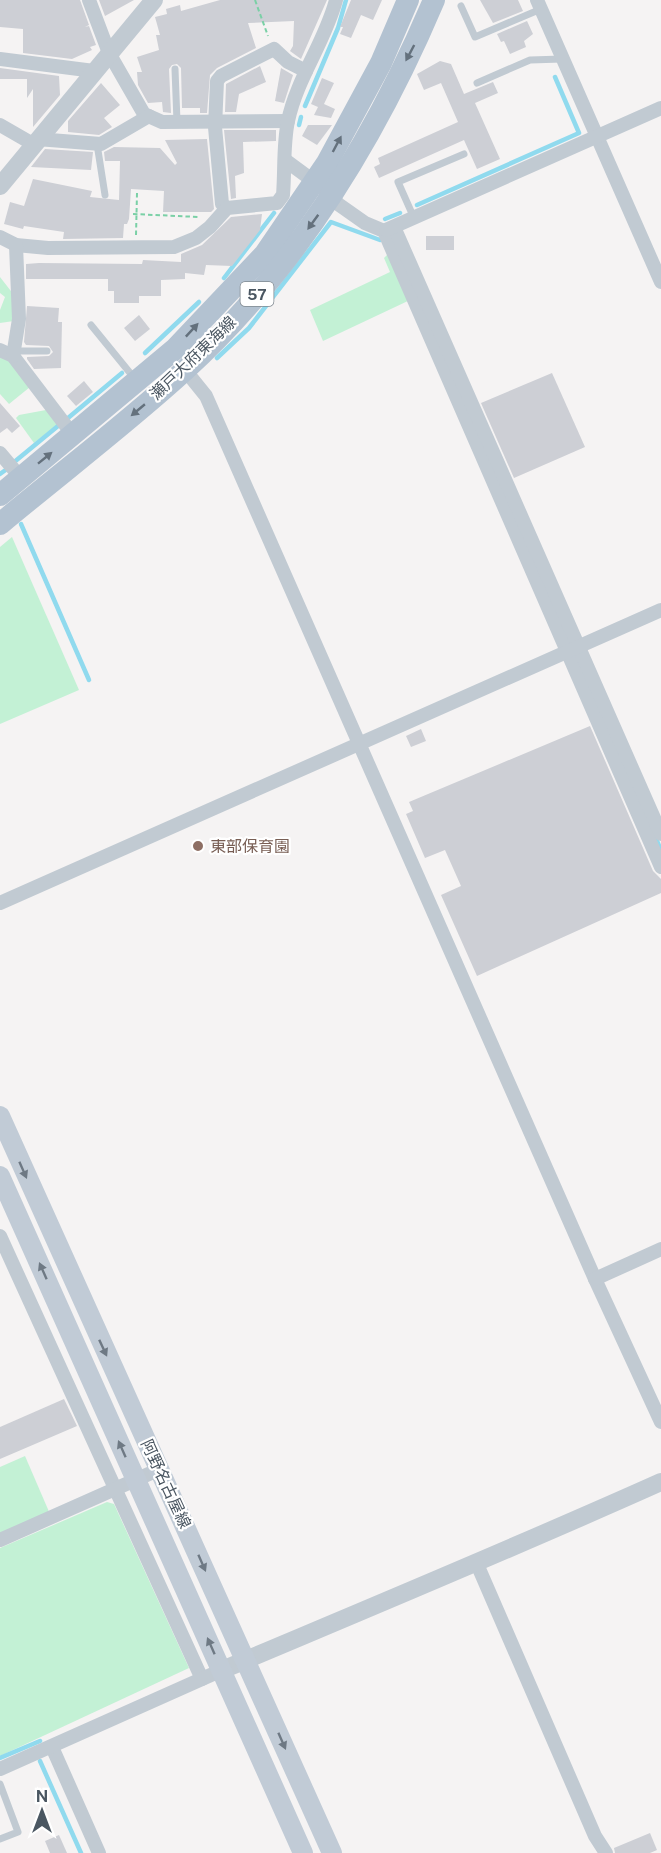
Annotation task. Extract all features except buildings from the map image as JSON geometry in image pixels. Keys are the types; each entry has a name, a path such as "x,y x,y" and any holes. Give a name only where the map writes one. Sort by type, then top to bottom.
{"main road":[{"name":"瀬戸大府東海線","path":"0,495 175,349 324,188 408,0"},
{"name":"瀬戸大府東海線","path":"0,524 185,370 238,317 280,268 324,188 413,48 434,0"},
{"name":"阿野名古屋線","path":"0,1116 77,1292 332,1853"},
{"name":"阿野名古屋線","path":"2,1183 303,1853"}],"street":[{"path":"88,0 109,53 144,114 162,122 288,121"},
{"path":"0,186 154,0"},
{"path":"0,237 16,244 48,248 174,247 196,238 223,213 277,203 283,195 288,121 306,71 329,25 336,0"},
{"path":"539,4 661,282"},
{"path":"223,213 215,122 217,81 221,76 272,50 306,71"},
{"path":"0,59 38,66 81,68 94,71"},
{"path":"285,160 324,188 338,204 355,216 389,229 661,108"},
{"path":"0,125 35,142 97,144 149,116"},
{"path":"389,229 572,649 661,867"},
{"path":"16,244 19,319 9,352 73,435"},
{"path":"185,370 206,396 595,1279 661,1422"},
{"path":"0,453 21,478"},
{"path":"0,903 661,610"},
{"path":"572,649 661,834"},
{"path":"0,1236 202,1679"},
{"path":"595,1279 661,1249"},
{"path":"0,1540 159,1469"},
{"path":"0,1769 364,1608 477,1564 661,1482"},
{"path":"477,1564 595,1836 606,1853"},
{"path":"52,1747 99,1853"}],"lane":[{"path":"461,6 475,37 539,4"},
{"path":"477,83 530,60 562,59"},
{"path":"175,69 177,122"},
{"path":"97,144 105,195"},
{"path":"414,218 398,182 464,154"},
{"path":"92,325 137,381"},
{"path":"9,352 47,351"},
{"path":"0,1784 18,1832 0,1839"}],"path":[{"path":"255,0 272,50"},
{"path":"135,247 134,214 137,193"},
{"path":"134,214 223,213"}],"green space":[{"path":"388,254 410,300 323,341 310,310 390,272 384,258"},
{"path":"0,277 14,295 14,321 0,323 0,310 5,297 0,293"},
{"path":"0,355 11,363 30,387 9,404 0,394"},
{"path":"46,410 58,424 34,443 16,418 19,415"},
{"path":"12,537 79,690 0,724 0,547"},
{"path":"25,1456 50,1514 0,1536 0,1467"},
{"path":"107,1502 114,1504 189,1668 0,1756 0,1548"}],"waterway":[{"path":"305,106 338,28 346,0"},
{"path":"417,205 579,133 555,77"},
{"path":"299,125 301,117"},
{"path":"224,278 274,213"},
{"path":"385,219 400,213"},
{"path":"217,358 249,328 331,222 380,240"},
{"path":"145,353 199,302"},
{"path":"68,418 122,373"},
{"path":"13,463 58,426"},
{"path":"0,474 7,469"},
{"path":"21,524 89,680"},
{"path":"654,834 661,850"},
{"path":"0,1758 40,1741"},
{"path":"40,1761 81,1853"}],"place":[{"name":"東部保育園","path":"198,846"}]}
